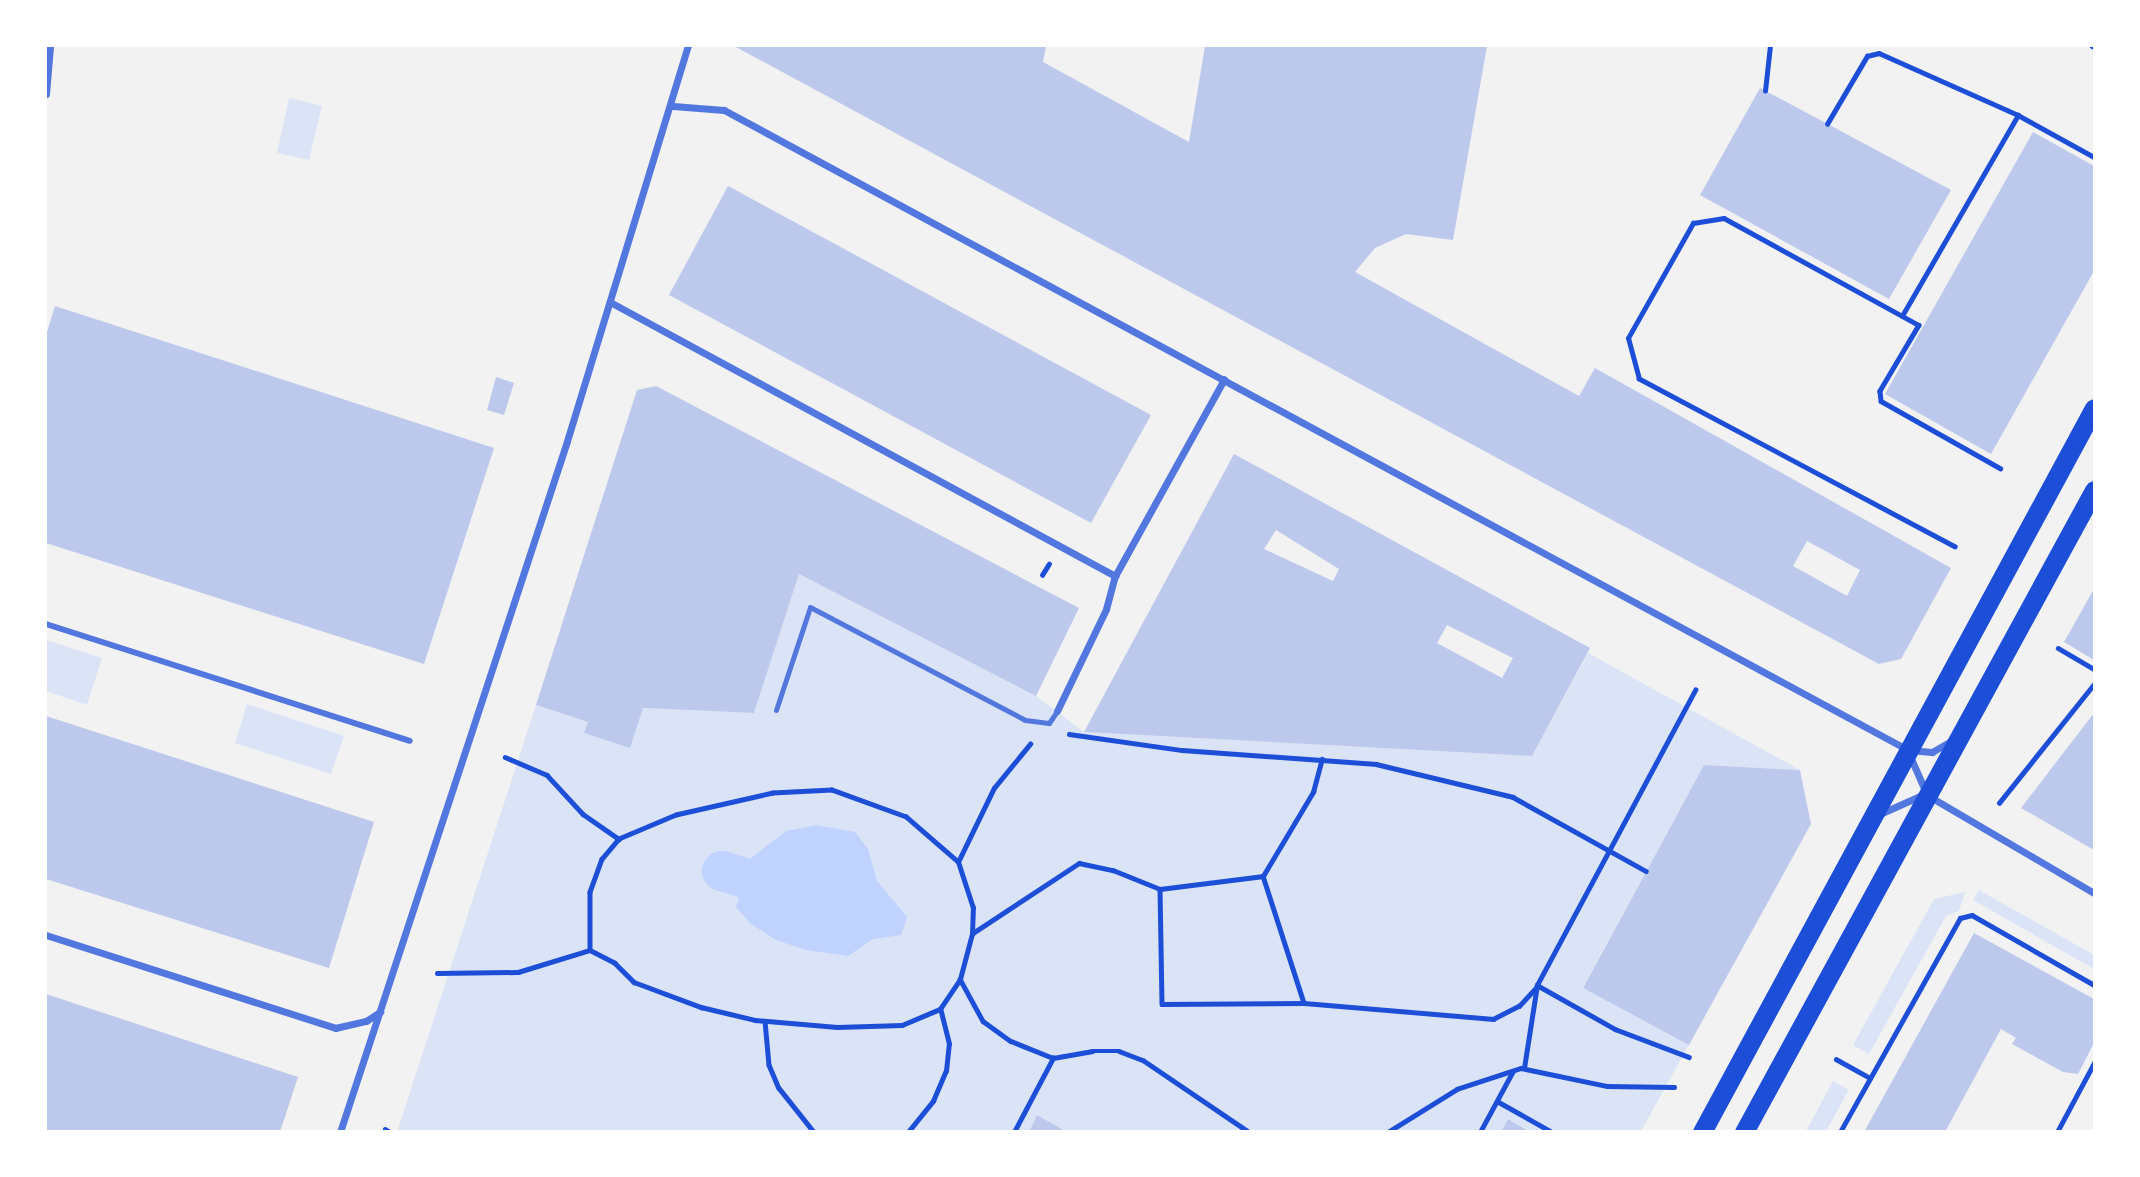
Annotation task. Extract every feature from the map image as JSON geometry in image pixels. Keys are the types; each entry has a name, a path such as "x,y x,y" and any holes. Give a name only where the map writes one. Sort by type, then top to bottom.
{"highway":[{"path":"1702,1132 2095,408"},
{"path":"1744,1132 1959,734 2095,490"}],"street":[{"path":"46,94 50,46"},
{"path":"340,1132 673,106 688,46"},
{"path":"673,106 724,110 1908,750 1932,752 1959,734"},
{"path":"610,302 1115,576"},
{"path":"1056,711 1106,609 1115,576 1224,379"},
{"path":"46,624 410,741"},
{"path":"1908,750 1927,794 2095,893"},
{"path":"1867,826 1902,801 1927,794"},
{"path":"46,935 335,1028 366,1021 380,1011"}],"lane":[{"path":"776,710 810,607 1025,720 1049,723 1056,711"}],"path":[{"path":"1765,91 1770,46"},
{"path":"1827,124 1872,52 2018,115 2095,157"},
{"path":"1902,316 2018,115"},
{"path":"1955,547 1639,379 1628,338 1693,223 1724,218 1919,325 1880,391 1881,401 2000,468"},
{"path":"2058,648 2095,669"},
{"path":"1998,803 2095,684"},
{"path":"1160,889 1163,1004 1304,1003 1493,1019 1519,1006 1537,986 1695,690"},
{"path":"958,862 995,788 1049,723 1076,737 1376,764 1513,797 1646,871"},
{"path":"505,757 547,775 583,814 619,839"},
{"path":"1304,1003 1263,876 1313,792 1322,759"},
{"path":"436,973 518,972 590,950 615,963 634,982 701,1007 765,1021 837,1027 902,1025 940,1009 960,979 972,934 973,908 958,862 906,817 832,790 773,793 688,812 619,839 602,859 590,892 590,950"},
{"path":"972,934 1079,863 1114,870 1160,889 1263,876"},
{"path":"1840,1132 1960,918 1972,915 2095,985"},
{"path":"960,979 983,1021 1011,1041 1053,1058 1119,1051 1143,1060 1249,1132"},
{"path":"1537,986 1615,1029 1689,1057"},
{"path":"1524,1068 1537,986"},
{"path":"908,1132 933,1101 946,1071 949,1044 940,1009"},
{"path":"765,1021 774,1077 812,1131"},
{"path":"1024,1132 1015,1129 1053,1058"},
{"path":"1836,1059 1870,1077"},
{"path":"2057,1132 2095,1063"},
{"path":"1388,1132 1457,1089 1514,1069 1524,1068 1607,1086 1674,1087"},
{"path":"1480,1132 1514,1069"},
{"path":"1497,1101 1552,1132"}],"shaded area":[{"path":"289,98 322,106 309,160 277,153"},
{"path":"799,574 1036,696 1084,732 1532,756 1588,653 1800,770 1704,765 1583,987 1689,1045 1641,1131 1531,1131 1508,1119 1501,1132 1067,1132 1037,1115 1029,1132 397,1132 536,705 588,722 584,733 629,747 643,708 754,713"},
{"path":"46,640 102,658 87,705 46,691"},
{"path":"247,704 344,736 331,774 235,743"},
{"path":"1979,890 2094,955 2094,969 1973,900"},
{"path":"1965,892 1959,911 1946,916 1869,1054 1853,1045 1934,899"},
{"path":"1833,1081 1849,1090 1826,1131 1806,1131"}],"water":[{"path":"817,825 855,832 868,849 877,881 907,917 901,935 873,939 848,956 806,950 776,940 751,924 736,907 751,858 786,831"}],"building":[{"path":"734,46 1046,46 1043,62 1189,142 1205,46 1487,46 1453,240 1406,234 1375,248 1355,272 1579,396 1595,368 1951,568 1901,659 1879,664","holes":["1807,541 1860,570 1847,596 1793,566"]},
{"path":"1760,88 1951,190 1889,299 1700,195"},
{"path":"2033,132 2094,166 2094,271 1991,454 1885,394"},
{"path":"728,186 1151,415 1091,523 669,295"},
{"path":"55,306 494,448 424,664 46,543 46,335"},
{"path":"496,377 514,383 504,415 487,410"},
{"path":"656,386 1079,608 1036,696 799,574 754,713 643,708 630,748 584,733 588,722 536,705 637,390"},
{"path":"1234,454 1590,648 1532,756 1084,732","holes":["1276,530 1339,569 1333,581 1264,549","1447,625 1513,658 1502,678 1437,643"]},
{"path":"2094,589 2094,660 2064,642"},
{"path":"2094,713 2094,850 2021,808"},
{"path":"46,716 374,822 329,968 46,879"},
{"path":"1704,765 1800,770 1811,824 1689,1045 1583,988"},
{"path":"1974,933 2094,999 2094,1043 2078,1074 2063,1072 2012,1044 2016,1038 2001,1029 1945,1132 1864,1132"},
{"path":"46,994 298,1077 280,1132 46,1132"},
{"path":"1037,1115 1067,1132 1029,1132"},
{"path":"1508,1119 1531,1132 1501,1132"}],"waterway":[{"path":"722,871 745,878"}]}
